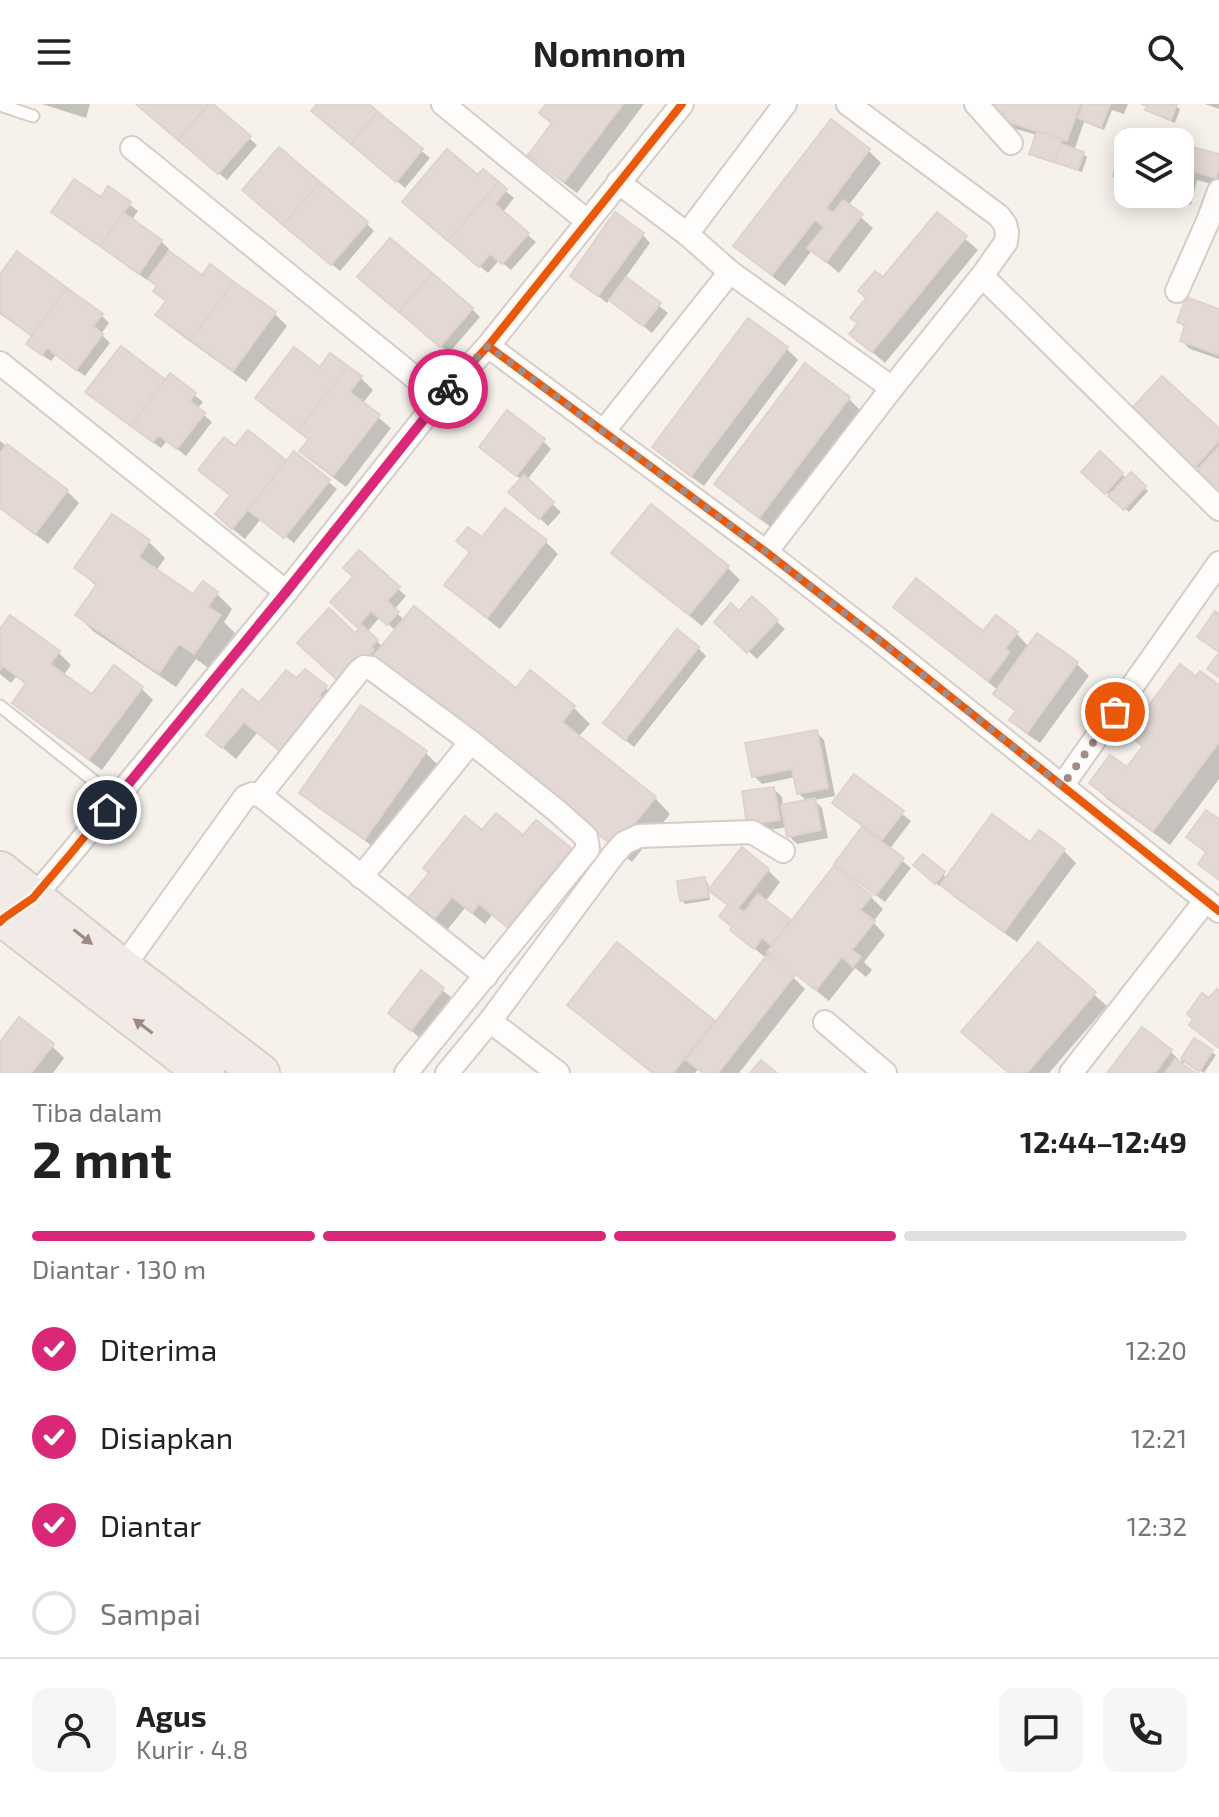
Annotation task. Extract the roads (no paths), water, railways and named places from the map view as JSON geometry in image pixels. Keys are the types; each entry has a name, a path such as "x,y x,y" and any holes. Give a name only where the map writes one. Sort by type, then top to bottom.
{"highway":[{"path":"0,871 9,913 112,982 260,1073"},
{"path":"112,982 205,1073"}],"street":[{"path":"443,104 469,112 587,221"},
{"path":"9,913 286,592 440,398 488,346 682,104"},
{"path":"687,234 785,104"},
{"path":"766,552 1006,242 1005,224 999,216 848,104"},
{"path":"976,104 1011,143"},
{"path":"132,148 440,398"},
{"path":"618,182 687,234 730,272 892,388"},
{"path":"1177,291 1219,191"},
{"path":"603,432 730,272"},
{"path":"982,276 1219,509"},
{"path":"488,346 766,552 1212,905 1071,1073"},
{"path":"0,363 286,592"},
{"path":"1062,786 1219,563"},
{"path":"260,795 359,671 364,667 371,668 471,742 582,831 588,842 588,849 406,1073"},
{"path":"361,877 471,742"},
{"path":"112,982 245,797 252,794 260,795 486,976"},
{"path":"447,1073 624,843 639,836 752,832 783,851"},
{"path":"490,1021 558,1073"},
{"path":"825,1022 885,1073"}],"lane":[{"path":"0,105 33,116"},
{"path":"0,706 99,785"}]}
